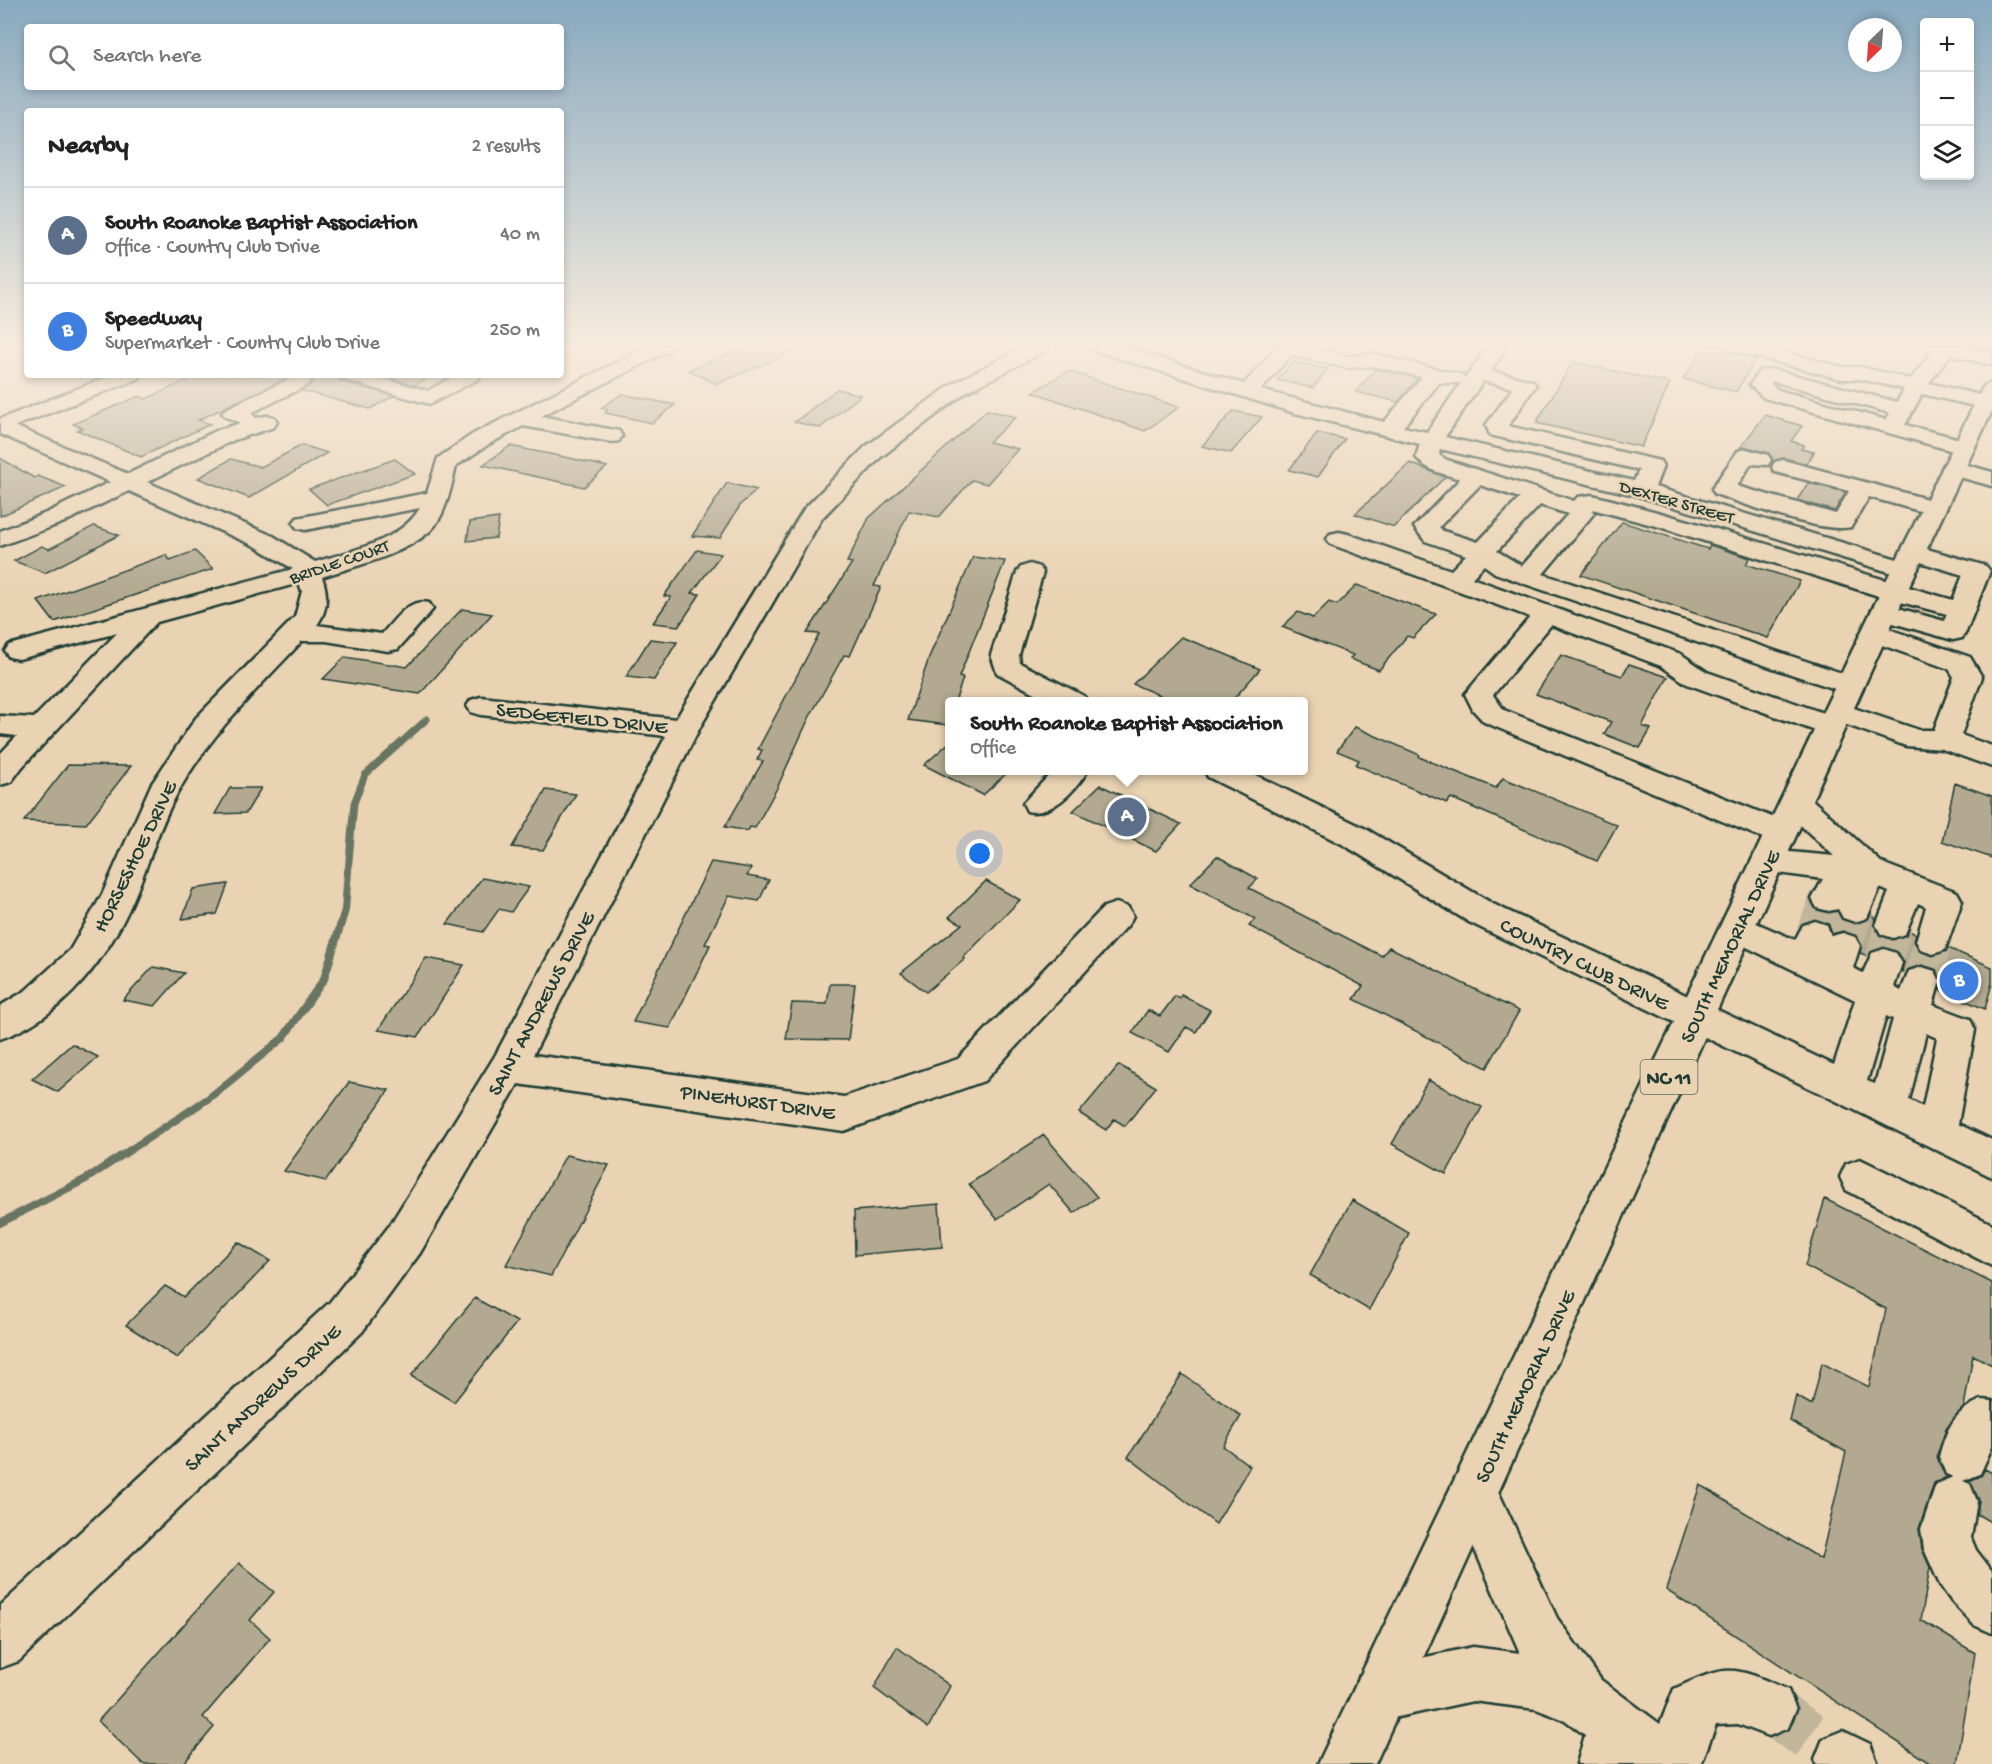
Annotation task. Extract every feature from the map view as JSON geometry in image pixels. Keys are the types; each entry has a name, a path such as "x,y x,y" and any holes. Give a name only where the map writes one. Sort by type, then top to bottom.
{"street":[{"path":"5,428 264,541 305,566 308,573"},
{"path":"0,539 130,482 226,435 247,428"},
{"name":"BRIDLE COURT","path":"19,651 308,573 388,546 422,525 437,498 446,463 481,439 502,428"},
{"path":"571,428 612,436"},
{"name":"SAINT ANDREWS DRIVE","path":"0,1642 346,1317 405,1239 508,1067 684,729 812,514 873,452 905,428"},
{"name":"DEXTER STREET","path":"1409,428 1432,440 1642,490 1805,539 1894,592"},
{"path":"1440,428 1432,440 1427,457 1429,460 1579,510 1582,513 1529,574 1534,579"},
{"path":"1498,428 1652,466 1642,490"},
{"path":"1912,428 1992,479"},
{"name":"SOUTH MEMORIAL DRIVE","path":"1346,1764 1697,1017 1781,832 1974,428"},
{"path":"1518,460 1531,438"},
{"path":"1750,463 1724,489 1818,518 1843,522 1863,488"},
{"path":"1783,467 1934,508"},
{"path":"1475,477 1426,527 1434,536 1483,552 1504,568 1916,739 1945,740 1992,757"},
{"path":"1460,582 1458,578 1535,496"},
{"path":"305,522 437,498"},
{"path":"1579,510 1587,502 1592,502 1689,529 1894,592 1961,610 1977,571 1894,592"},
{"path":"1689,529 1706,509"},
{"path":"1805,539 1818,518"},
{"path":"1339,539 1671,660 1697,678 1840,708"},
{"path":"1030,572 1005,655 1007,667 1066,697"},
{"name":"HORSESHOE DRIVE","path":"0,1024 38,1001 82,960 118,897 162,792 206,725 308,619 315,591 308,573"},
{"path":"1894,592 1960,663 1968,677 1945,740"},
{"path":"295,633 326,633 388,643 420,609"},
{"path":"1545,615 1479,694 1483,704 1494,716 1781,832 1857,870 1908,884 1945,901 1933,941"},
{"path":"0,775 40,728 148,616"},
{"path":"1960,663 1992,674"},
{"name":"SEDGEFIELD DRIVE","path":"481,706 684,729"},
{"path":"0,725 40,728"},
{"path":"1038,803 1069,775"},
{"name":"COUNTRY CLUB DRIVE","path":"1227,775 1355,837 1481,913 1992,1159"},
{"path":"1781,832 1857,870"},
{"path":"1842,904 1857,870"},
{"path":"1893,925 1908,884"},
{"name":"PINEHURST DRIVE","path":"508,1067 844,1114 971,1070 1116,916"},
{"path":"1738,928 1824,954 1917,996 1957,1030 1937,1132"},
{"path":"1846,1088 1880,979"},
{"path":"1887,1108 1917,996"},
{"path":"1860,1177 1992,1246"},
{"path":"1969,1461 1946,1536 1955,1563 1968,1584 1992,1607"},
{"path":"1474,1492 1539,1636 1601,1729"},
{"path":"1379,1694 1473,1674 1536,1682 1601,1729 1668,1764"},
{"path":"1673,1764 1693,1708 1721,1694 1746,1699 1769,1709"}],"building":[{"path":"82,428 201,428 141,457 77,430"},
{"path":"967,428 1004,428 989,442 1018,449 987,484 972,480 939,517 909,511 874,586 881,587 850,656 844,655 808,720 777,788 755,828 750,827 748,831 725,827 763,761 757,760 762,750 758,749 819,634 807,633 852,563 847,562 869,518"},
{"path":"1218,428 1252,428 1231,453 1202,446"},
{"path":"1559,428 1649,428 1641,447"},
{"path":"1755,428 1800,428 1791,441 1804,445 1801,449 1814,452 1807,464 1784,458 1773,461 1769,453 1747,447 1740,448"},
{"path":"1317,433 1345,439 1318,477 1289,470"},
{"path":"302,445 327,453 249,498 198,478 231,459 261,467"},
{"path":"510,446 607,467 584,487 483,465"},
{"path":"0,458 34,478 38,476 66,487 0,516"},
{"path":"395,459 415,474 327,505 309,489"},
{"path":"1410,463 1445,477 1394,527 1355,514"},
{"path":"727,483 757,490 741,504 720,538 692,536"},
{"path":"1808,483 1846,492 1835,511 1797,500"},
{"path":"499,518 496,538 467,541 470,522"},
{"path":"1622,522 1708,549 1710,545 1750,558 1746,564 1800,581 1768,638 1581,575"},
{"path":"94,526 119,535 45,573 14,561 42,546 49,549"},
{"path":"697,550 721,554 692,593 700,594 679,626 653,623 671,597 664,596"},
{"path":"195,551 213,569 54,622 38,601 166,555 170,560"},
{"path":"973,557 1005,561 959,677 963,678 957,697 945,697 945,725 908,720 930,655"},
{"path":"1357,585 1436,614 1413,638 1407,636 1379,670 1350,659 1353,655 1282,627 1298,612 1313,618 1329,602 1337,605"},
{"path":"462,609 492,614 420,694 323,679 345,657 407,667"},
{"path":"1181,637 1260,669 1235,697 1163,697 1133,684"},
{"path":"650,639 677,642 654,680 626,677"},
{"path":"1561,655 1622,676 1629,664 1668,677 1642,726 1651,729 1640,748 1604,734 1611,722 1536,694"},
{"path":"1355,727 1420,755 1419,757 1496,788 1503,778 1617,825 1597,861 1451,798 1447,803 1356,765 1359,760 1337,751"},
{"path":"945,746 945,775 1005,775 983,795 924,765"},
{"path":"68,765 131,766 86,824 24,821"},
{"path":"1955,783 1992,796 1992,858 1942,841"},
{"path":"1100,785 1181,824 1156,851 1073,811"},
{"path":"230,788 261,788 246,813 215,814"},
{"path":"546,790 576,794 543,850 512,847"},
{"path":"1217,856 1258,879 1249,888 1382,956 1389,947 1519,1011 1487,1068 1354,999 1363,986 1249,926 1255,919 1190,884"},
{"path":"711,862 751,868 747,876 769,880 759,901 729,896 705,944 710,945 670,1028 633,1022"},
{"path":"482,878 529,887 511,912 499,909 483,932 447,924"},
{"path":"986,881 1020,900 963,958 965,959 926,992 901,973 962,924 949,917"},
{"path":"228,884 217,914 182,919 193,889"},
{"path":"1824,912 1837,912 1842,920 1854,924 1868,920 1871,915 1876,918 1874,926 1880,936 1894,940 1906,936 1909,931 1916,934 1914,942 1920,952 1934,956 1946,952 1948,948 1992,967 1992,983 1985,1009 1940,990 1942,980 1936,969 1921,965 1908,969 1906,973 1902,971 1904,962 1897,951 1883,947 1871,951 1868,956 1860,953 1862,945 1857,936 1844,931 1832,933 1829,924 1821,920"},
{"path":"426,958 464,965 418,1037 378,1030"},
{"path":"153,967 184,973 155,1006 123,1000"},
{"path":"830,984 855,984 848,1040 786,1039 792,1003 827,1004"},
{"path":"1181,995 1210,1010 1196,1032 1186,1027 1169,1052 1132,1033 1148,1010 1160,1016 1175,996 1180,998"},
{"path":"72,1044 98,1057 58,1092 32,1079"},
{"path":"1119,1065 1156,1087 1125,1126 1114,1119 1106,1130 1079,1113"},
{"path":"1428,1080 1482,1107 1446,1174 1392,1144"},
{"path":"349,1082 389,1090 326,1181 284,1171"},
{"path":"1044,1135 1097,1197 1074,1213 1049,1184 997,1219 969,1184"},
{"path":"566,1155 609,1165 551,1276 506,1265"},
{"path":"1825,1199 1992,1283 1992,1365 1973,1355 1964,1407 1946,1429 1937,1456 1947,1477 1934,1483 1919,1529 1922,1549 1930,1567 1921,1620 1975,1653 1957,1764 1931,1764 1666,1590 1700,1485 1821,1559 1846,1452 1790,1421 1796,1396 1812,1405 1822,1363 1869,1387 1886,1309 1805,1266"},
{"path":"1352,1200 1409,1233 1369,1310 1310,1275"},
{"path":"939,1204 942,1247 855,1255 854,1211"},
{"path":"238,1242 270,1261 177,1358 126,1325 165,1286 184,1297"},
{"path":"475,1298 517,1322 454,1402 411,1376"},
{"path":"1182,1374 1241,1416 1223,1446 1250,1466 1216,1524 1128,1457"},
{"path":"1985,1469 1992,1473 1992,1523 1977,1514 1979,1500 1969,1481 1981,1476"},
{"path":"239,1563 274,1592 250,1620 270,1638 203,1717 214,1727 183,1764 143,1764 98,1721"},
{"path":"897,1647 950,1686 928,1728 874,1688"}],"waterway":[{"path":"348,872 354,803 365,775 427,719"},
{"path":"0,1223 86,1179 209,1098 283,1038 324,979 345,910 348,871"}],"tunnel":[{"path":"1815,934 1829,899"},
{"path":"1843,946 1855,909"},
{"path":"1884,963 1893,925"},
{"path":"1922,981 1933,941"},
{"path":"1769,1709 1843,1759"}],"place":[{"name":"South Roanoke Baptist Association","path":"1127,817"},
{"name":"Speedway","path":"1959,981"}]}
